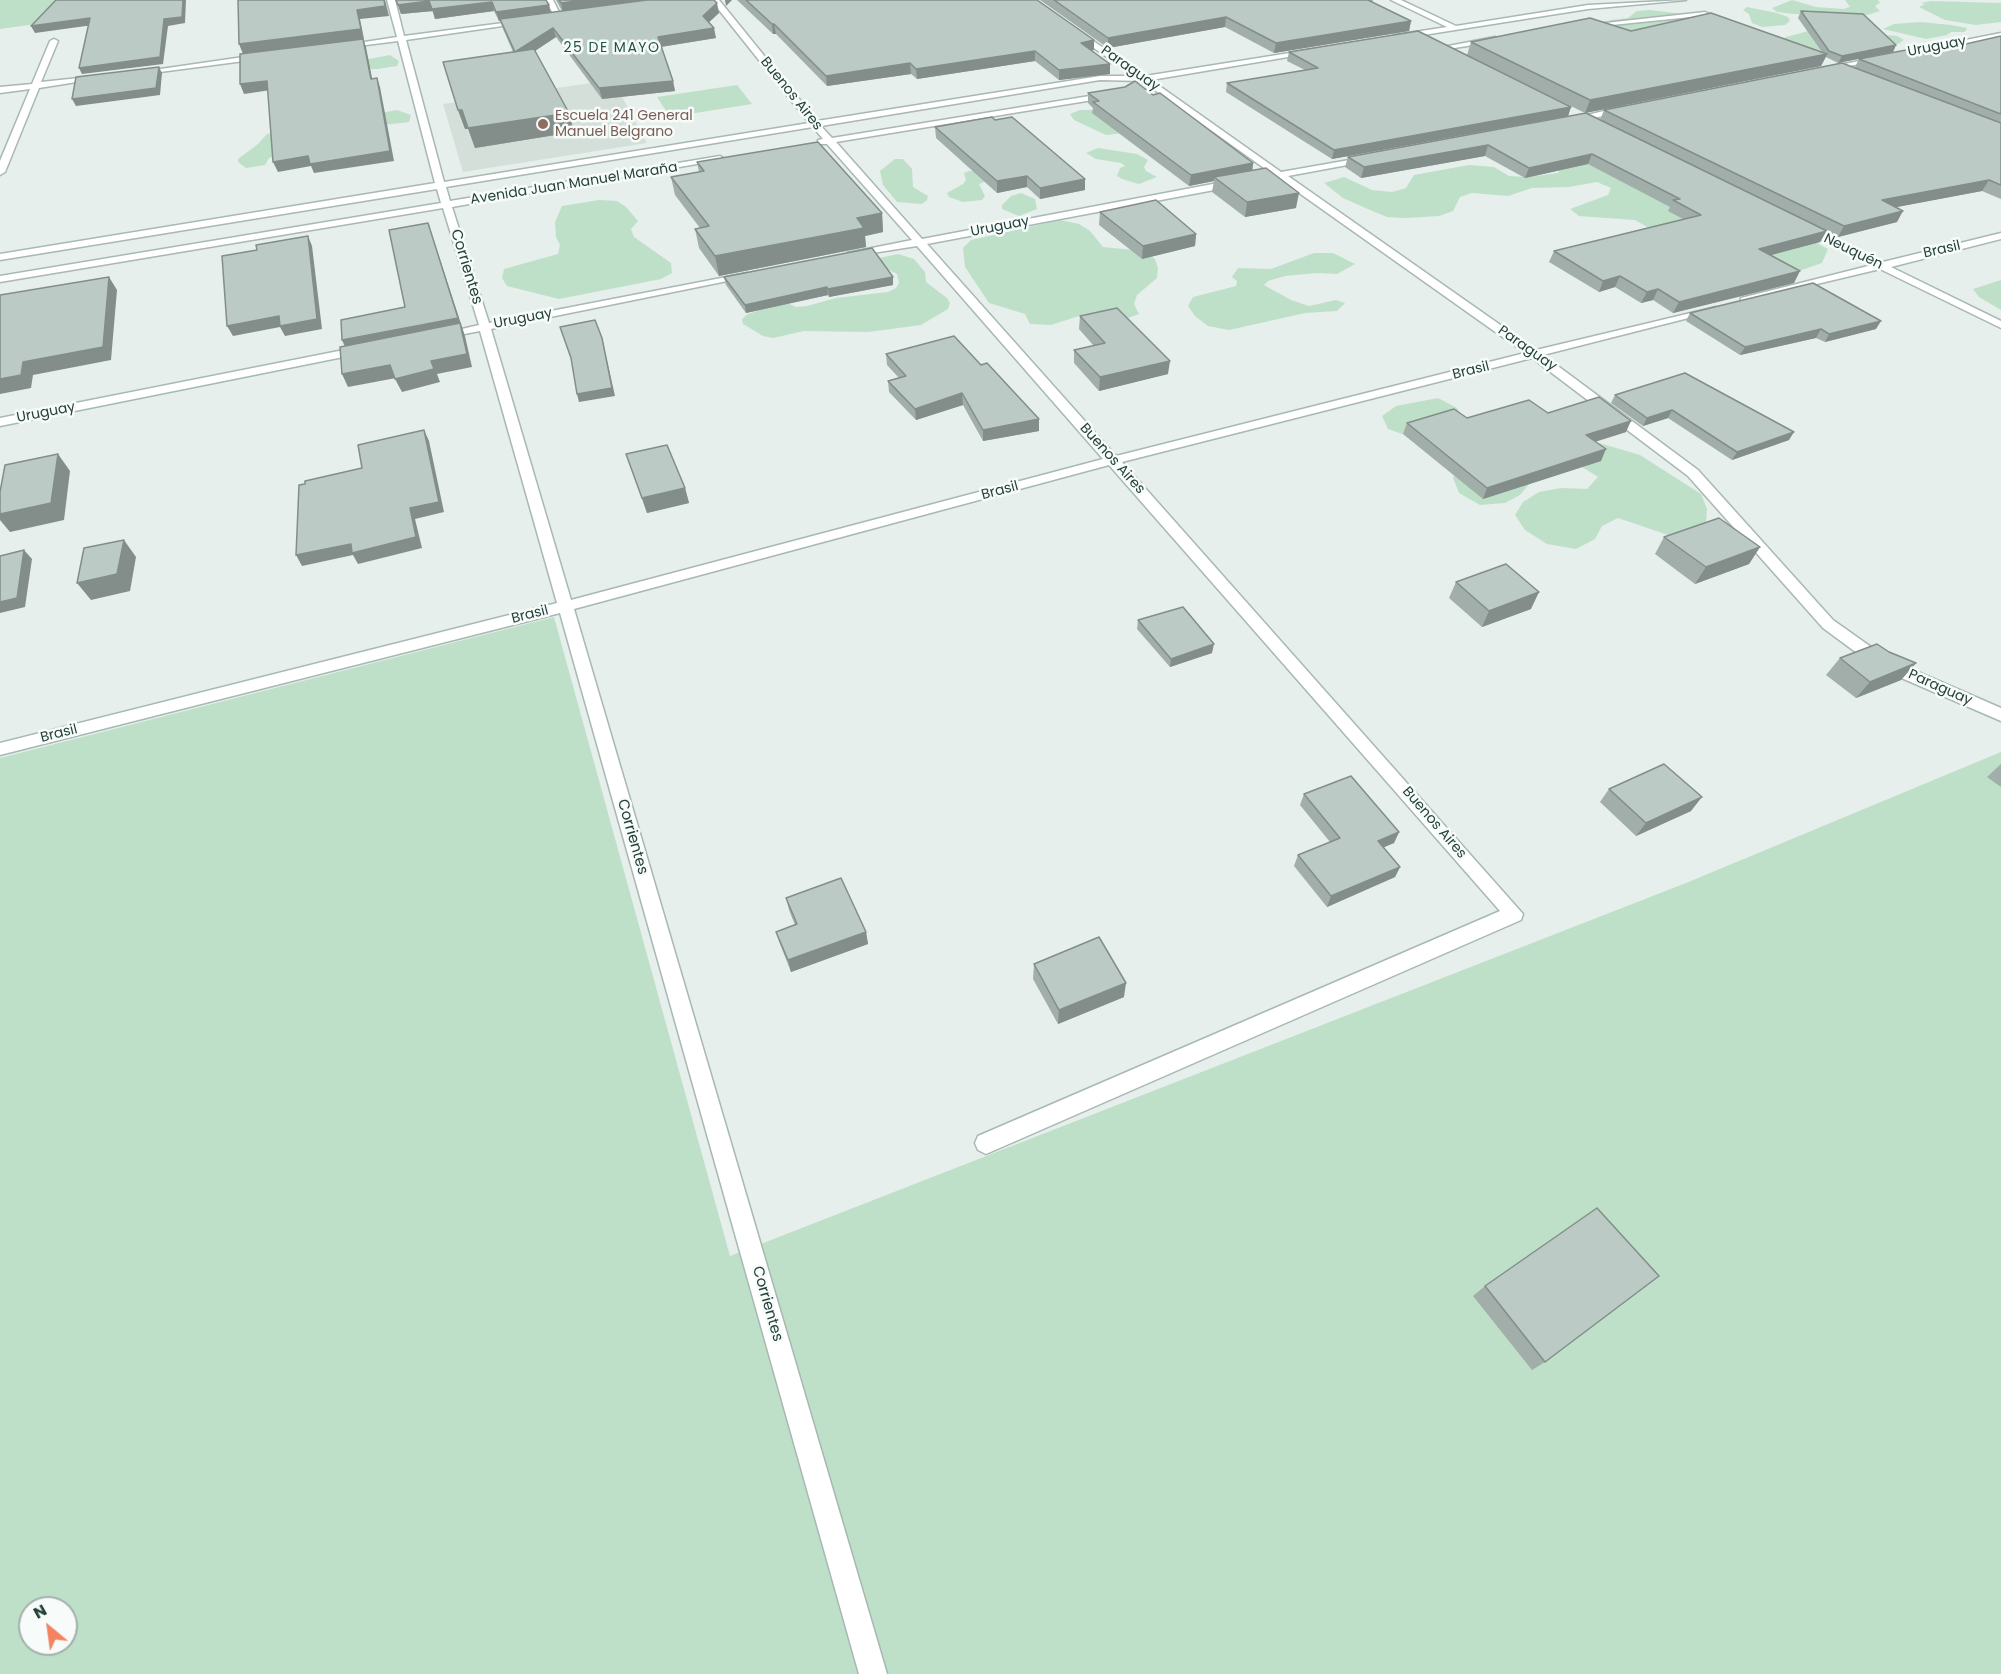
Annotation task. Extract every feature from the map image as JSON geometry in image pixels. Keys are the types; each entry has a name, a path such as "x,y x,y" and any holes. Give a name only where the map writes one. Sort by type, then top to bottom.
{"street":[{"name":"Corrientes","path":"391,0 440,184 485,327 873,1674"},
{"path":"549,0 560,18"},
{"name":"Buenos Aires","path":"715,0 829,141 1515,914 986,1143"},
{"path":"1395,0 1455,28"},
{"path":"1391,38 1588,7 1682,0"},
{"path":"1571,27 1701,14 1735,27"},
{"path":"549,19 572,16"},
{"name":"Paraguay","path":"1059,20 1535,355 1693,473 1828,624 1882,663 2001,715"},
{"path":"332,48 538,21"},
{"path":"1415,34 1462,58"},
{"name":"Uruguay","path":"1812,71 2001,35"},
{"path":"1442,48 1501,39"},
{"path":"0,172 54,41"},
{"name":"Avenida Juan Manuel Maraña","path":"0,257 1100,78 1145,79 1321,50"},
{"path":"124,75 273,55"},
{"path":"1813,58 1857,75"},
{"path":"0,90 112,76"},
{"name":"Avenida Juan Manuel Maraña","path":"806,145 1127,90 1145,79"},
{"path":"1560,122 1641,106"},
{"path":"1563,108 1594,123"},
{"name":"Uruguay","path":"836,258 1385,155"},
{"name":"Avenida Juan Manuel Maraña","path":"0,279 736,157"},
{"name":"Neuquén","path":"1795,223 2001,325"},
{"name":"Brasil","path":"0,749 566,606 1114,460 2001,236"},
{"name":"Uruguay","path":"427,338 754,274"},
{"name":"Uruguay","path":"0,422 381,347"}],"shaded area":[{"name":"Escuela 241 General Manuel Belgrano","path":"613,80 647,143 463,172 443,104"}],"green space":[{"path":"0,0 68,0 36,24 0,29"},
{"path":"1792,0 1816,7 1843,9 1850,7 1845,0 1878,0 1880,3 1875,6 1880,11 1864,16 1793,14 1777,12 1772,8"},
{"path":"1931,1 2001,3 2001,22 1976,25 1945,20 1919,7 1925,4 1921,3"},
{"path":"1747,7 1777,13 1788,17 1790,21 1785,25 1762,27 1752,23 1749,14 1743,10"},
{"path":"1649,10 1694,15 1735,47 1597,26 1611,20 1628,18 1637,11"},
{"path":"1920,22 1967,28 1965,32 1951,32 1947,35 1926,39 1883,29 1894,24"},
{"path":"1816,29 1897,36 1904,40 1898,44 1828,56 1781,40"},
{"path":"390,55 399,61 397,66 369,69 360,58 369,59"},
{"path":"737,85 752,104 670,117 657,97"},
{"path":"397,110 411,115 409,122 365,127 269,158 265,165 246,168 238,162 238,159 267,134"},
{"path":"1080,110 1096,110 1132,132 1106,135 1074,120 1070,114"},
{"path":"1529,139 1813,241 1828,249 1822,263 1796,272 1649,228 1635,220 1579,216 1570,209 1608,195 1611,188 1597,182 1569,187 1532,188 1508,196 1472,193 1460,197 1453,211 1439,216 1406,218 1387,217 1370,210 1343,198 1324,183 1344,177 1372,190 1392,192 1406,188 1414,175 1469,165 1494,167 1509,176 1528,177 1558,173 1561,167"},
{"path":"1098,148 1137,154 1148,160 1144,167 1146,171 1157,177 1139,184 1122,179 1117,176 1120,168 1125,166 1121,163 1096,159 1086,153"},
{"path":"895,159 903,159 912,169 913,187 928,196 922,204 897,202 883,185 880,171"},
{"path":"969,171 996,177 979,184 985,196 982,200 963,202 949,197 947,193 963,184 966,180 964,173"},
{"path":"1021,193 1035,199 1037,209 1019,216 1002,209 1002,205 1011,196"},
{"path":"599,200 617,201 626,207 638,221 631,229 634,237 671,263 672,273 661,279 559,299 507,286 502,278 504,269 558,254 560,245 556,237 555,222 562,206"},
{"path":"1060,220 1079,224 1090,231 1103,247 1143,251 1155,259 1158,268 1157,278 1137,295 1134,304 1139,314 1123,320 1106,313 1085,314 1051,325 1030,324 1025,314 989,303 965,267 963,248 971,240"},
{"path":"1314,253 1333,253 1355,264 1337,274 1316,273 1285,276 1268,281 1264,285 1291,300 1309,306 1336,300 1345,303 1337,311 1305,313 1229,330 1208,326 1195,316 1188,306 1193,297 1236,286 1237,281 1232,277 1238,268 1271,269"},
{"path":"898,254 914,259 925,272 926,282 947,298 950,303 948,309 921,325 868,332 804,331 773,338 763,336 743,324 742,319 748,314 785,302 796,307 807,306 836,298 888,292 896,288 899,283 897,274 870,260"},
{"path":"2001,280 2001,310 1979,297 1973,289"},
{"path":"1438,398 1457,408 1465,422 1589,440 1640,455 1701,494 1707,509 1706,523 1671,536 1618,518 1602,526 1595,539 1576,549 1547,544 1525,530 1515,515 1523,502 1539,492 1561,488 1587,489 1598,477 1579,465 1530,483 1520,495 1505,503 1480,505 1459,493 1453,478 1459,465 1408,436 1388,429 1382,416 1396,406"},
{"path":"554,617 730,1256 1686,883 2001,752 2001,1674 0,1674 0,758"}],"building":[{"path":"56,0 183,0 182,17 164,19 160,57 79,68 90,18 31,26"},
{"path":"238,0 384,0 385,6 357,10 361,29 239,44"},
{"path":"396,0 546,0 549,5 496,12 492,2 432,9 429,1 398,5"},
{"path":"559,0 585,0 561,3"},
{"path":"647,0 714,0 717,3 703,16 714,28 658,37 673,81 599,88 553,28 515,52 500,19"},
{"path":"746,0 1037,0 1094,40 1081,43 1110,64 1059,70 1035,51 916,69 910,63 826,76 774,24"},
{"path":"1054,0 1368,0 1411,21 1276,43 1226,17 1108,38"},
{"path":"1801,11 1863,14 1896,45 1842,56 1829,51"},
{"path":"1711,13 1827,54 1590,100 1471,42 1590,18 1631,31"},
{"path":"1418,31 1571,107 1334,150 1227,83 1318,68 1289,52"},
{"path":"2001,36 2001,114 1859,59 1906,50 1913,56"},
{"path":"363,39 371,79 377,78 390,151 310,164 308,156 273,162 267,81 240,84 240,54"},
{"path":"534,49 569,113 468,128 462,110 458,110 443,62"},
{"path":"1842,63 2001,123 2001,185 1989,180 1882,200 1903,211 1844,226 1604,110"},
{"path":"159,67 156,88 72,99 76,77"},
{"path":"1135,81 1153,95 1160,93 1253,163 1191,175 1093,102 1099,101 1088,93 1125,87"},
{"path":"1586,113 1827,231 1759,249 1800,271 1679,302 1658,289 1647,292 1620,276 1603,281 1554,251 1701,215 1673,200 1680,199 1592,154 1529,168 1488,145 1364,167 1348,157"},
{"path":"992,117 995,120 1012,117 1085,179 1040,188 1027,176 997,181 935,127"},
{"path":"818,142 882,213 857,218 864,228 715,256 695,229 709,226 671,177 704,171 697,162"},
{"path":"1266,168 1299,193 1247,202 1214,177"},
{"path":"1156,200 1196,234 1143,246 1100,212"},
{"path":"428,223 458,318 342,340 341,320 405,307 389,230"},
{"path":"308,236 317,319 280,326 279,316 227,326 222,256 257,250 256,245"},
{"path":"872,248 893,277 828,289 827,287 745,305 724,277"},
{"path":"109,277 103,347 23,362 21,375 0,379 0,295"},
{"path":"1813,283 1881,321 1829,334 1821,329 1745,347 1690,313"},
{"path":"1117,308 1170,361 1100,377 1074,350 1105,343 1080,316"},
{"path":"595,320 602,338 612,388 577,394 571,358 560,327"},
{"path":"460,323 467,354 431,361 434,369 395,379 390,365 342,374 340,347"},
{"path":"954,336 981,365 987,363 1039,419 983,430 962,393 915,409 888,381 906,376 886,354"},
{"path":"1685,373 1794,432 1737,452 1672,410 1647,418 1615,395"},
{"path":"1599,397 1631,421 1586,435 1606,449 1487,488 1407,423 1454,409 1467,418 1529,400 1548,413"},
{"path":"424,430 439,502 410,508 416,537 352,553 351,544 296,555 299,485 305,484 305,481 362,468 358,445"},
{"path":"667,445 685,488 642,498 626,454"},
{"path":"58,454 51,503 0,514 0,492 5,465"},
{"path":"1719,518 1760,547 1706,567 1664,537"},
{"path":"124,540 117,574 77,583 84,548"},
{"path":"24,550 17,598 0,602 0,556"},
{"path":"1506,564 1539,592 1489,611 1456,582"},
{"path":"1183,607 1214,644 1171,659 1138,620"},
{"path":"1877,644 1889,652 1916,663 1870,682 1840,658"},
{"path":"1664,764 1702,797 1646,823 1609,789"},
{"path":"1351,776 1399,832 1378,841 1400,867 1331,896 1298,855 1340,838 1304,794"},
{"path":"841,878 866,932 788,960 776,932 797,924 786,898"},
{"path":"1099,937 1126,983 1059,1010 1034,964"},
{"path":"1597,1208 1659,1276 1545,1362 1485,1286"}],"place":[{"name":"Escuela 241 General Manuel Belgrano","path":"543,124"}],"district":[{"name":"25 DE MAYO","path":"612,48"}]}
